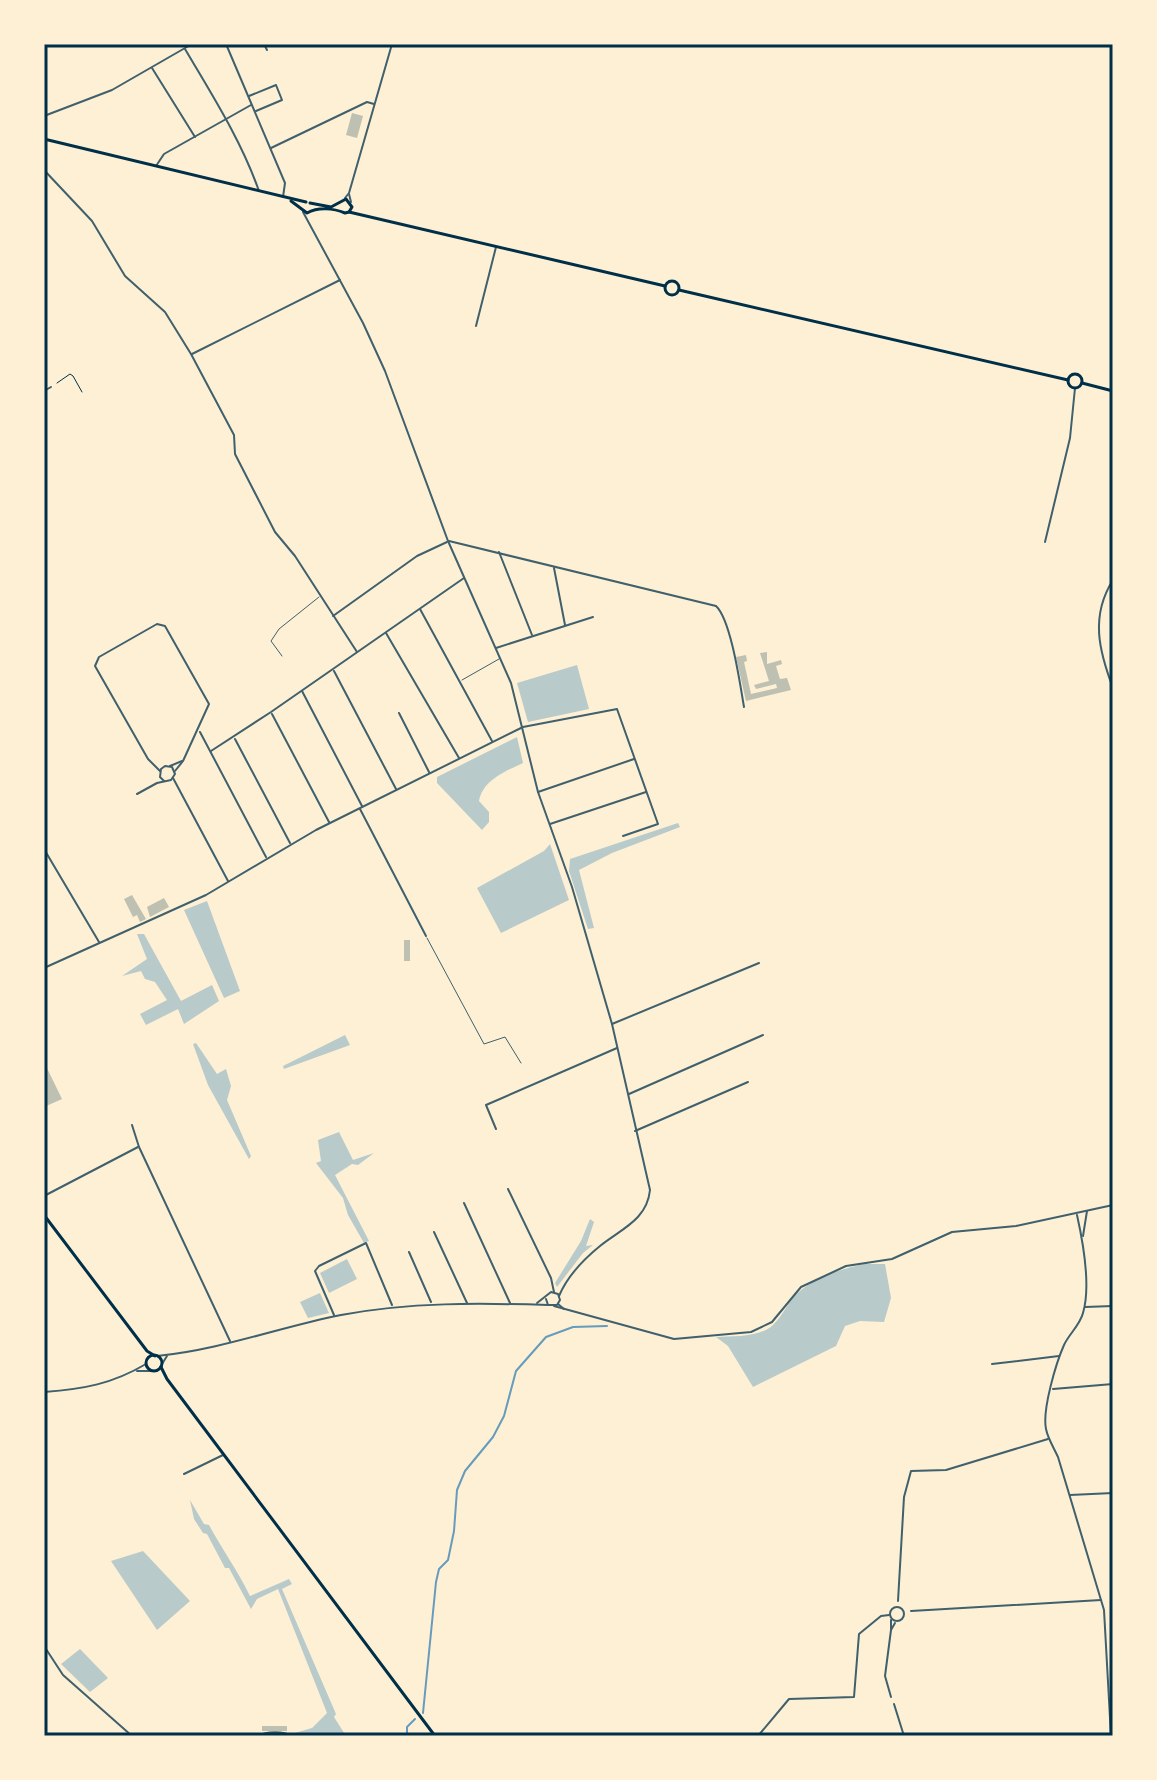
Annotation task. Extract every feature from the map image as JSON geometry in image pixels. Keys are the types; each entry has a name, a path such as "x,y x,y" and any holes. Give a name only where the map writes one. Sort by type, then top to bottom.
{"main road":[{"path":"44,139 285,198 331,207 344,199 364,216"},
{"path":"285,198 307,213 312,210 349,212 665,286"},
{"path":"302,210 308,202"},
{"path":"308,202 312,210"},
{"path":"338,203 339,210"},
{"path":"349,212 351,204"},
{"path":"665,286 674,282 679,290 1068,380"},
{"path":"665,286 665,291 670,295 677,294 679,290"},
{"path":"1068,380 1077,375 1082,383 1113,391"},
{"path":"1068,380 1069,385 1075,388 1082,383"},
{"path":"44,1215 147,1351 156,1356 167,1379 435,1736"},
{"path":"147,1351 147,1362 167,1379"},
{"path":"147,1362 156,1356"},
{"path":"154,1371 161,1365"}],"street":[{"path":"44,116 112,90 192,44"},
{"path":"226,44 285,183 285,198"},
{"path":"264,44 267,50"},
{"path":"344,199 349,193 392,44"},
{"path":"185,49 227,118 259,192"},
{"path":"152,68 195,138"},
{"path":"248,97 276,85 282,100 255,111"},
{"path":"270,148 367,102 375,104"},
{"path":"155,167 164,154 252,104"},
{"path":"44,170 92,221 125,276 165,312 234,435 235,454 275,532 295,556 357,652"},
{"path":"349,193 351,204"},
{"path":"302,210 341,280 385,371 448,541 511,683 538,792 572,887 612,1024 650,1190 649,1202 636,1219 584,1260 556,1294 536,1304"},
{"path":"309,223 312,210"},
{"path":"476,326 496,247"},
{"path":"191,354 341,280"},
{"path":"44,391 51,387"},
{"path":"1045,542 1070,438 1075,388"},
{"path":"333,616 417,556 448,541 499,552 720,608 732,646 744,707"},
{"path":"499,552 533,636"},
{"path":"554,566 565,626"},
{"path":"211,751 464,577"},
{"path":"1113,580 1099,606 1100,643 1113,688"},
{"path":"282,656 271,641 279,629 321,595"},
{"path":"420,609 492,742"},
{"path":"496,648 593,617"},
{"path":"160,771 154,766 95,666 99,657 157,624 165,626 209,704 172,780"},
{"path":"386,633 459,759"},
{"path":"459,681 501,659"},
{"path":"333,669 396,790"},
{"path":"302,691 484,1044 505,1037 521,1063"},
{"path":"44,968 228,882 329,823 523,727 617,709 658,824 623,836"},
{"path":"271,712 329,823"},
{"path":"399,713 430,774"},
{"path":"199,730 267,858"},
{"path":"234,737 290,844"},
{"path":"538,792 635,759"},
{"path":"154,766 170,766 183,761"},
{"path":"170,766 175,771"},
{"path":"157,783 163,767"},
{"path":"160,777 164,781"},
{"path":"172,780 228,882"},
{"path":"137,794 157,783 172,780"},
{"path":"550,824 647,792"},
{"path":"44,849 99,943"},
{"path":"612,1024 759,963"},
{"path":"628,1095 763,1035"},
{"path":"496,1129 486,1105 618,1048"},
{"path":"635,1131 748,1082"},
{"path":"132,1125 139,1147 231,1342"},
{"path":"44,1196 139,1147"},
{"path":"508,1189 551,1278 548,1305"},
{"path":"464,1203 510,1303"},
{"path":"156,1356 334,1317 432,1304 556,1305 674,1339 751,1332 772,1322 794,1293 846,1266 892,1259 952,1232 1016,1226 1113,1205"},
{"path":"1083,1241 1087,1211"},
{"path":"1077,1214 1083,1241 1086,1287 1083,1316 1065,1342 1045,1417 1049,1438 1058,1457 1102,1600 1111,1736"},
{"path":"434,1232 467,1303"},
{"path":"334,1317 315,1271 319,1266 366,1243 392,1307"},
{"path":"409,1252 432,1304"},
{"path":"551,1286 556,1294 556,1305"},
{"path":"1084,1307 1113,1306"},
{"path":"161,1365 168,1355"},
{"path":"992,1364 1061,1356"},
{"path":"44,1392 87,1389 132,1372 147,1362"},
{"path":"132,1372 154,1371"},
{"path":"1051,1389 1113,1384"},
{"path":"758,1736 789,1699 854,1697 859,1634 881,1616 889,1615 898,1601 904,1497 911,1471 946,1470 1049,1438"},
{"path":"184,1474 225,1454"},
{"path":"1070,1495 1113,1493"},
{"path":"895,1607 911,1611 1102,1600"},
{"path":"898,1601 904,1617"},
{"path":"891,1630 911,1611"},
{"path":"889,1615 891,1630 885,1676 891,1697"},
{"path":"891,1619 896,1622"},
{"path":"44,1646 63,1675 132,1736"},
{"path":"894,1704 904,1736"},
{"path":"258,1736 265,1733 292,1736"}],"path":[{"path":"51,387 70,374 82,392"}],"shaded area":[{"path":"577,665 589,709 528,722 517,683"},
{"path":"517,737 523,763 496,777 485,787 479,801 489,812 489,822 482,830 437,783 437,777"},
{"path":"678,823 680,827 612,853 579,870 594,928 588,929 569,871 570,859"},
{"path":"550,844 569,900 501,933 477,888 544,851"},
{"path":"207,901 240,991 224,998 184,910"},
{"path":"137,934 144,934 181,1001 212,985 219,1001 184,1024 178,1009 146,1025 140,1014 167,1000 155,982 145,979 141,971 122,976 147,959"},
{"path":"345,1035 350,1045 284,1069 283,1066"},
{"path":"196,1043 217,1074 226,1069 231,1086 227,1100 251,1156 249,1159 208,1085 193,1044"},
{"path":"339,1132 353,1160 374,1153 358,1165 352,1164 335,1175 369,1241 364,1243 348,1215 343,1198 316,1163 321,1161 318,1140"},
{"path":"590,1219 594,1222 586,1246 593,1245 557,1287 555,1283 581,1241"},
{"path":"347,1259 357,1279 329,1293 320,1273"},
{"path":"864,1264 885,1264 891,1298 884,1322 860,1321 845,1326 836,1346 753,1387 728,1346 716,1337 745,1336 766,1330 776,1322 792,1299 814,1281"},
{"path":"320,1293 329,1313 308,1318 300,1302"},
{"path":"190,1500 204,1524 209,1525 250,1596 289,1579 292,1584 282,1589 336,1714 334,1717 346,1736 262,1735 288,1735 312,1728 327,1713 278,1589 257,1599 251,1609 229,1568 225,1568 207,1534 194,1519"},
{"path":"143,1551 190,1601 157,1630 111,1561"},
{"path":"80,1649 108,1678 90,1692 61,1664"}],"building":[{"path":"352,113 363,116 357,138 346,135"},
{"path":"767,652 767,664 781,660 782,664 776,666 780,679 787,678 791,690 746,701 736,657 746,655 747,661 744,662 751,694 777,688 776,684 756,689 754,685 769,681 760,653"},
{"path":"132,895 146,919 140,922 137,915 133,917 124,899"},
{"path":"164,898 169,907 150,917 147,907"},
{"path":"404,940 410,940 410,961 404,961"},
{"path":"44,1062 62,1099 44,1107"},
{"path":"262,1726 287,1726 287,1731 262,1731"}],"waterway":[{"path":"423,1713 436,1582 439,1569 448,1560 457,1490 465,1471 493,1437 504,1416 516,1371 546,1337 573,1327 607,1326"},
{"path":"407,1736 407,1727 415,1719"}]}
